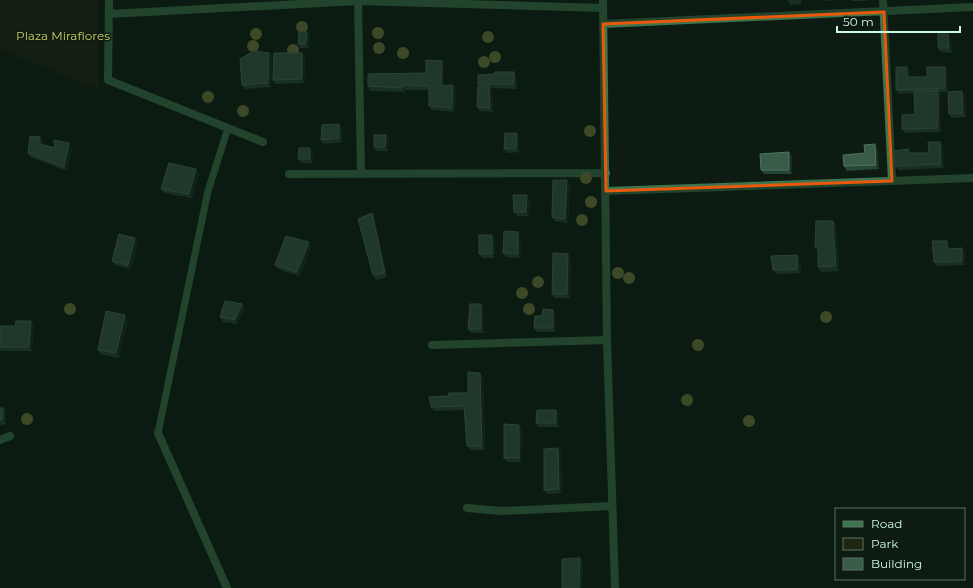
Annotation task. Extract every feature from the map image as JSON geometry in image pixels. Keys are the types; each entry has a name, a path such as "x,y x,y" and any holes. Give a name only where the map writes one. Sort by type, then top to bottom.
{"street":[{"path":"109,0 108,80 263,142"},
{"path":"883,0 892,181"},
{"path":"110,14 358,1 603,4 607,340 615,588"},
{"path":"358,1 361,173"},
{"path":"603,24 973,7"},
{"path":"289,174 606,173"},
{"path":"606,191 973,178"},
{"path":"432,345 607,340"},
{"path":"158,433 227,588"},
{"path":"0,440 10,436"},
{"path":"467,508 502,511 612,506"}],"lane":[{"path":"158,433 208,192 228,128"}],"highlighted area":[{"path":"884,12 892,181 606,191 603,24"}],"green space":[{"name":"Plaza Miraflores","path":"0,0 98,0 99,89 0,49"}],"building":[{"path":"299,31 307,32 306,44 298,44"},
{"path":"938,34 948,34 949,48 938,48"},
{"path":"254,51 269,53 268,83 242,85 240,59"},
{"path":"274,53 302,53 302,79 273,80"},
{"path":"426,60 442,61 441,86 453,85 452,108 429,106 429,86 403,85 402,88 368,86 368,74 426,73"},
{"path":"896,67 907,67 907,77 927,77 927,67 945,67 945,88 896,90"},
{"path":"495,72 514,72 514,84 478,84 478,75 494,74"},
{"path":"478,86 489,86 490,108 477,107"},
{"path":"938,90 938,128 902,129 902,115 915,114 914,91"},
{"path":"962,91 963,113 949,114 948,92"},
{"path":"339,124 339,138 321,140 322,125"},
{"path":"505,133 517,133 516,148 504,149"},
{"path":"374,135 386,135 385,147 374,147"},
{"path":"30,136 40,137 40,144 55,148 54,140 69,143 64,167 28,153"},
{"path":"928,142 940,142 941,164 895,166 894,151 909,149 909,153 929,153"},
{"path":"875,144 876,165 844,166 843,155 865,153 864,145"},
{"path":"299,148 310,148 310,159 298,159"},
{"path":"789,152 789,170 761,170 760,154"},
{"path":"169,163 196,169 189,194 161,189"},
{"path":"553,180 567,180 565,219 552,217"},
{"path":"513,195 527,195 526,212 514,212"},
{"path":"372,213 385,273 373,275 358,219"},
{"path":"816,221 833,221 836,266 818,267 818,247 815,247"},
{"path":"504,231 518,232 518,254 503,253"},
{"path":"119,234 135,238 128,265 112,261"},
{"path":"479,235 492,235 492,254 479,254"},
{"path":"286,236 309,242 297,272 275,265"},
{"path":"932,241 947,241 947,249 962,248 962,261 934,262"},
{"path":"553,253 568,254 567,294 552,294"},
{"path":"797,255 798,269 773,270 771,256"},
{"path":"225,301 242,304 235,320 220,317"},
{"path":"470,304 481,304 481,329 468,329"},
{"path":"543,309 553,310 553,328 534,328 535,316 542,316"},
{"path":"106,311 125,315 116,353 98,350"},
{"path":"16,321 31,321 29,347 0,347 0,326 15,326"},
{"path":"468,372 480,373 482,446 467,446 464,406 431,407 429,397 448,396 449,393 468,393"},
{"path":"0,408 3,408 3,419 0,420"},
{"path":"537,410 556,410 556,423 536,423"},
{"path":"504,424 519,425 519,458 504,458"},
{"path":"558,448 559,489 544,490 544,449"},
{"path":"580,558 579,588 562,588 562,559"}]}
